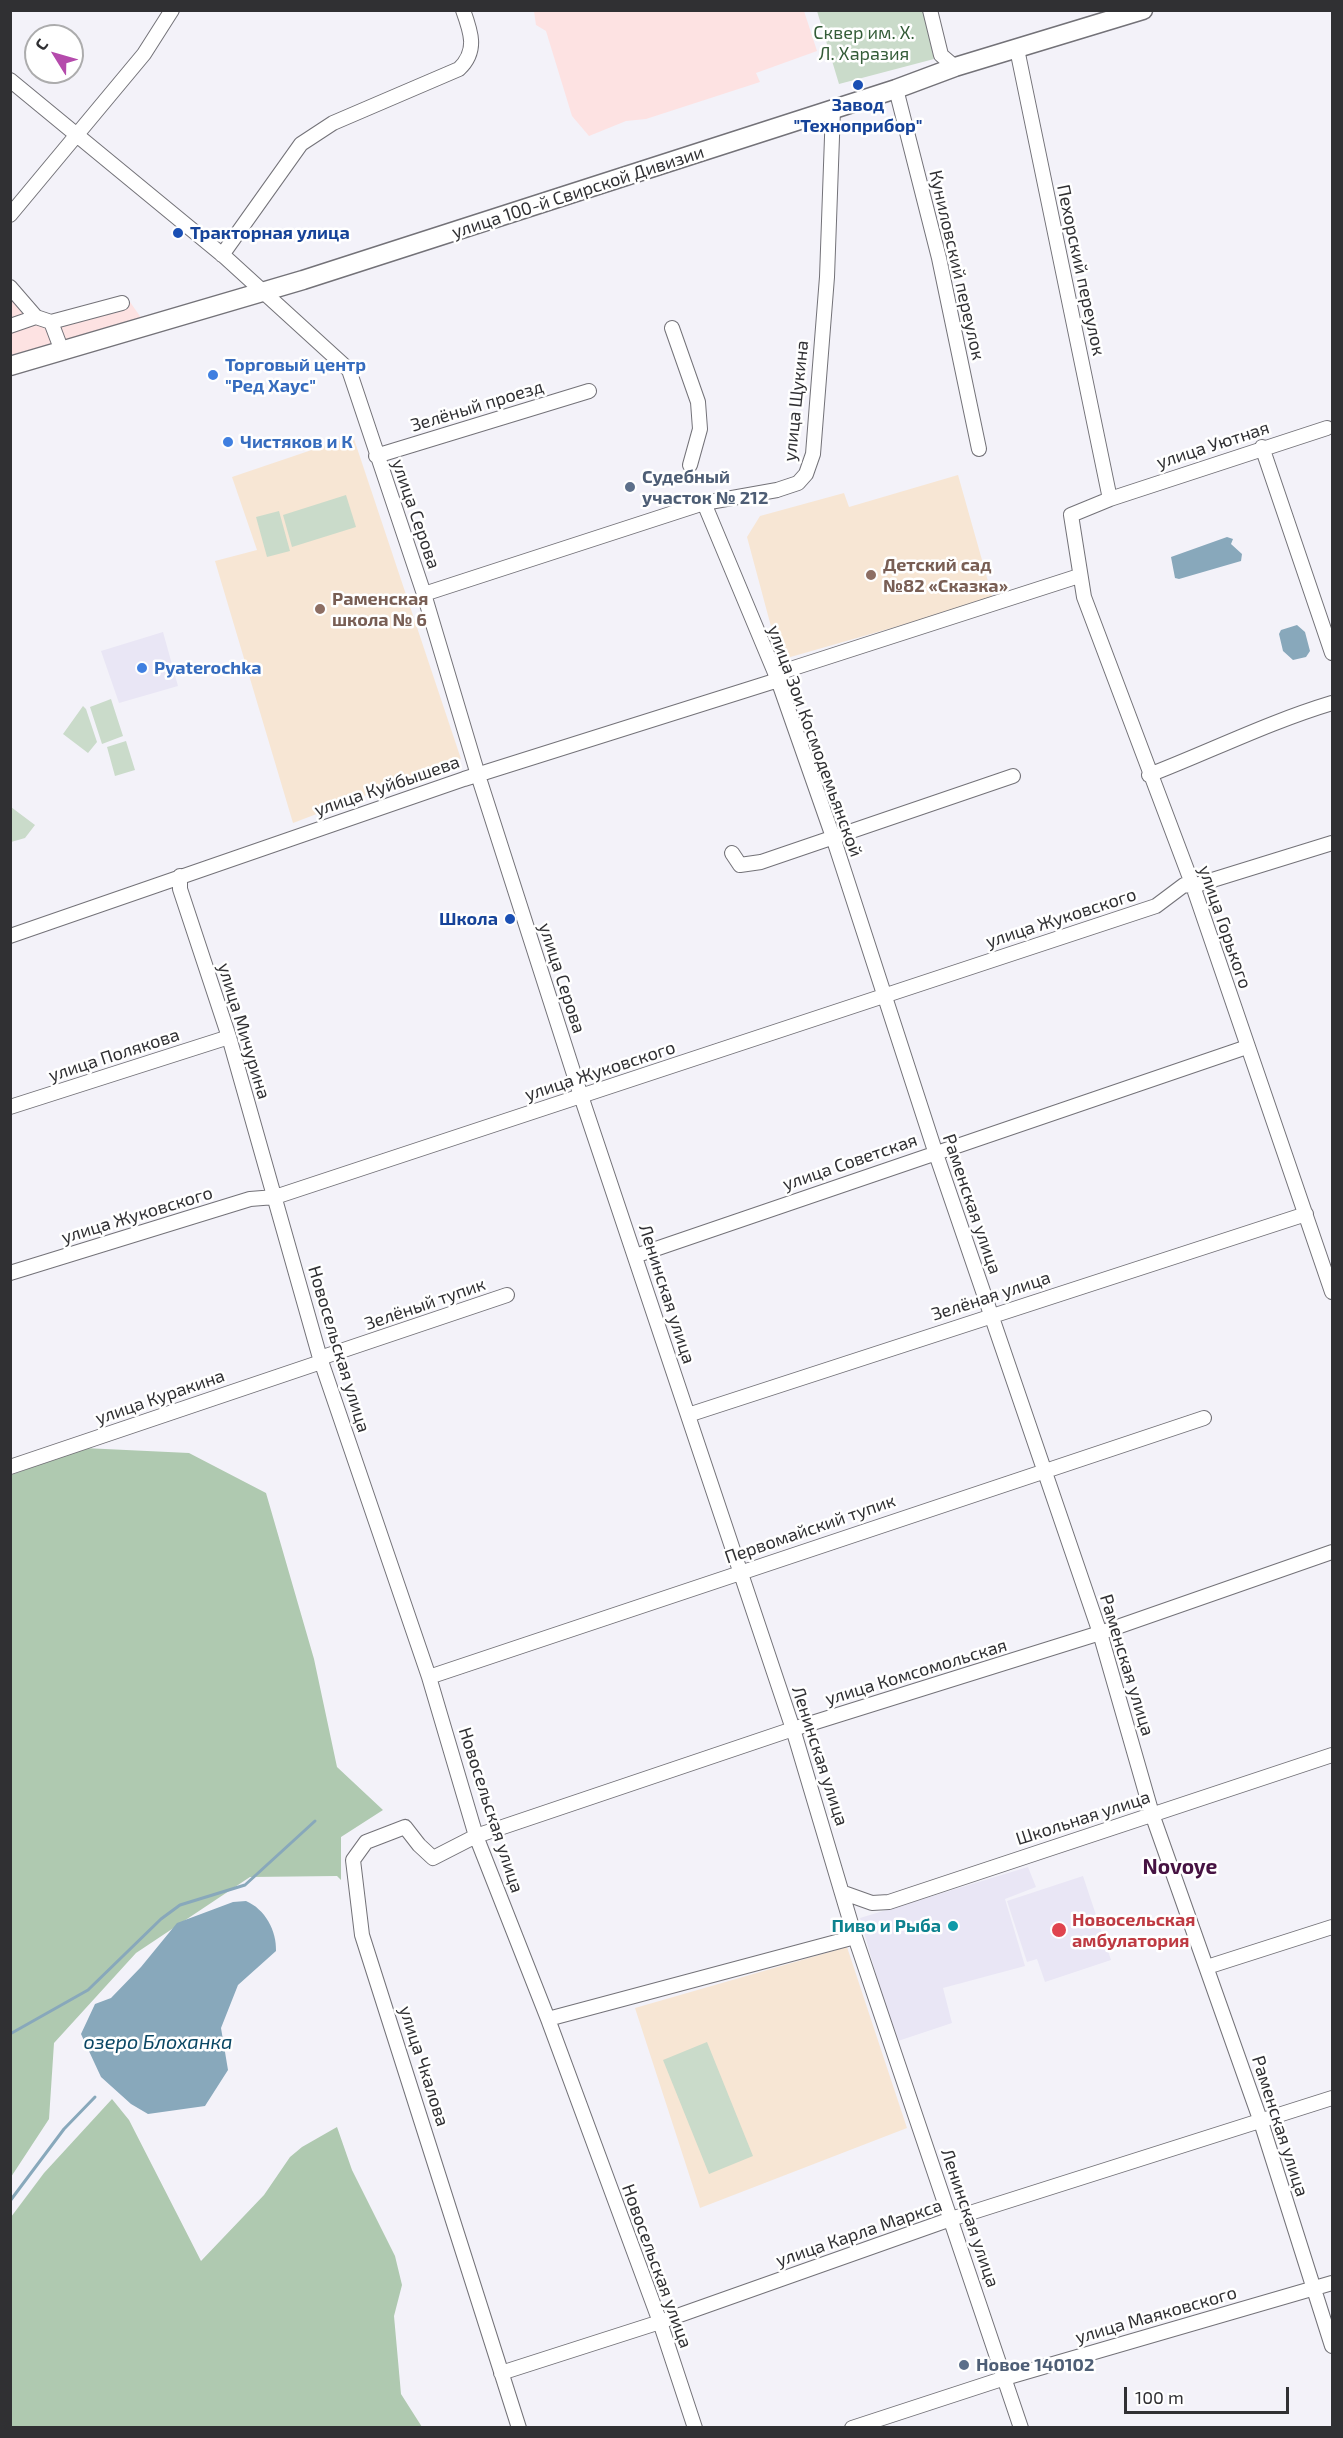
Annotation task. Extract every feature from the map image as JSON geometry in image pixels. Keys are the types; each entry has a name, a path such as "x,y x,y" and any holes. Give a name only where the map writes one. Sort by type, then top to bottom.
{"main road":[{"name":"улица 100-й Свирской Дивизии","path":"10,366 264,292 896,89 955,67 1143,10"}],"street":[{"path":"10,215 144,54 172,10"},
{"path":"222,255 300,144 333,123 459,69 468,61 473,42 464,10"},
{"path":"930,10 941,55 955,67"},
{"name":"Пехорский переулок","path":"1017,49 1110,499"},
{"name":"улица Серова","path":"10,80 222,255 349,370 424,594 478,775 581,1096"},
{"name":"Куниловский переулок","path":"896,89 939,258 979,450"},
{"name":"улица Щукина","path":"424,594 704,502 777,490 798,483 806,474 813,454 826,277 833,109"},
{"path":"10,286 36,317 51,322 122,303"},
{"path":"10,326 36,317"},
{"path":"51,322 62,351"},
{"path":"672,328 698,402 700,429 690,465"},
{"name":"Зелёный проезд","path":"376,456 589,391"},
{"name":"улица Уютная","path":"1110,499 1262,447 1327,428"},
{"path":"1262,447 1332,653"},
{"name":"улица Горького","path":"1110,499 1071,515 1084,597 1149,775 1193,885 1332,1292"},
{"name":"улица Зои Космодемьянской","path":"704,502 776,677 884,995"},
{"path":"776,677 1079,576"},
{"name":"улица Куйбышева","path":"11,933 776,677"},
{"path":"1149,775 1220,747 1276,720 1332,703"},
{"path":"732,853 740,865 761,862 1013,776"},
{"name":"улица Жуковского","path":"10,1273 250,1200 275,1197 1156,906 1184,885 1193,885 1332,843"},
{"name":"улица Мичурина","path":"180,876 180,890 229,1037 275,1197"},
{"name":"Раменская улица","path":"884,995 1100,1633 1152,1814 1261,2122 1332,2346"},
{"name":"улица Полякова","path":"10,1107 229,1037"},
{"name":"улица Советская","path":"635,1256 935,1151 1248,1047"},
{"name":"Ленинская улица","path":"581,1096 793,1729 844,1893 855,1937 1021,2427"},
{"name":"Новосельская улица","path":"275,1197 321,1360 429,1677 476,1836 548,2019 660,2322 695,2427"},
{"name":"Зелёная улица","path":"688,1415 1306,1214"},
{"name":"Зелёный тупик","path":"321,1360 507,1295"},
{"name":"улица Куракина","path":"10,1467 321,1360"},
{"name":"Первомайский тупик","path":"429,1677 1204,1418"},
{"name":"улица Комсомольская","path":"476,1836 793,1729 1100,1633 1332,1552"},
{"name":"Школьная улица","path":"844,1893 872,1902 889,1902 1332,1755"},
{"name":"улица Чкалова","path":"476,1836 433,1857 419,1845 405,1827 366,1842 353,1860 362,1935 519,2427"},
{"path":"1207,1967 1332,1927"},
{"path":"548,2019 855,1937"},
{"name":"улица Карла Маркса","path":"501,2373 660,2322 951,2219 1332,2098"},
{"name":"улица Маяковского","path":"852,2427 1005,2378 1332,2283"}],"shaded area":[{"path":"534,11 804,11 817,51 756,73 760,82 646,119 626,121 589,136 572,116 546,31 536,25"},
{"path":"10,294 45,327 130,302 142,319 11,355"},
{"name":"Раменская школа № 6","path":"353,436 461,759 293,823 215,561 257,550 232,477"},
{"name":"Детский сад №82 «Сказка»","path":"958,475 993,599 780,660 747,537 760,516 844,493 849,507"},
{"path":"163,632 178,686 119,703 101,651"},
{"path":"1028,1867 1036,1887 1005,1899 1025,1966 943,1988 952,2023 895,2042 860,1918"},
{"name":"Новосельская амбулатория","path":"1083,1876 1111,1960 1045,1982 1037,1959 1027,1962 1007,1901"},
{"path":"847,1947 907,2128 700,2208 635,2008"}],"green space":[{"name":"Сквер им. Х. Л. Харазия","path":"817,11 923,11 934,59 839,84"},
{"path":"346,495 356,527 292,547 283,515"},
{"path":"279,511 290,551 267,557 256,517"},
{"path":"111,699 123,736 102,744 90,707"},
{"path":"83,706 97,742 88,753 63,734"},
{"path":"126,741 135,770 115,776 107,747"},
{"path":"11,807 35,825 25,838 11,842"},
{"path":"84,1448 189,1453 266,1493 314,1659 337,1767 383,1810 341,1837 341,1880 337,1876 250,1877 136,1953 54,2043 49,2119 11,2177 11,1475"},
{"path":"707,2042 753,2156 709,2174 663,2060"},
{"path":"112,2099 129,2120 201,2261 264,2195 290,2157 302,2147 337,2127 352,2170 395,2256 402,2285 394,2316 401,2394 422,2427 11,2427 11,2217 44,2173"}],"water":[{"path":"1227,537 1233,539 1231,544 1242,554 1241,561 1179,579 1175,578 1171,557"},
{"path":"1297,625 1305,632 1310,651 1306,657 1293,660 1283,651 1279,634 1281,630"},
{"name":"озеро Блоханка","path":"246,1901 259,1909 268,1921 276,1943 276,1951 238,1985 221,2028 228,2070 205,2106 148,2114 131,2104 101,2077 81,2034 95,2004 111,1998 141,1967 177,1923 233,1902"}],"waterway":[{"path":"10,2034 88,1990 161,1919 180,1905 245,1885 315,1821"},
{"path":"10,2201 64,2129 95,2097"}],"place":[{"name":"Завод \"Техноприбор\"","path":"858,85"},
{"name":"Тракторная улица","path":"178,233"},
{"name":"Торговый центр \"Ред Хаус\"","path":"213,375"},
{"name":"Чистяков и К","path":"228,442"},
{"name":"Судебный участок № 212","path":"630,487"},
{"name":"Детский сад №82 «Сказка»","path":"871,575"},
{"name":"Раменская школа № 6","path":"320,609"},
{"name":"Pyaterochka","path":"142,668"},
{"name":"Школа","path":"510,919"},
{"name":"Пиво и Рыба","path":"953,1926"},
{"name":"Новосельская амбулатория","path":"1059,1930"},
{"name":"Новое 140102","path":"964,2365"}],"district":[{"name":"Novoye","path":"1180,1867"}]}
